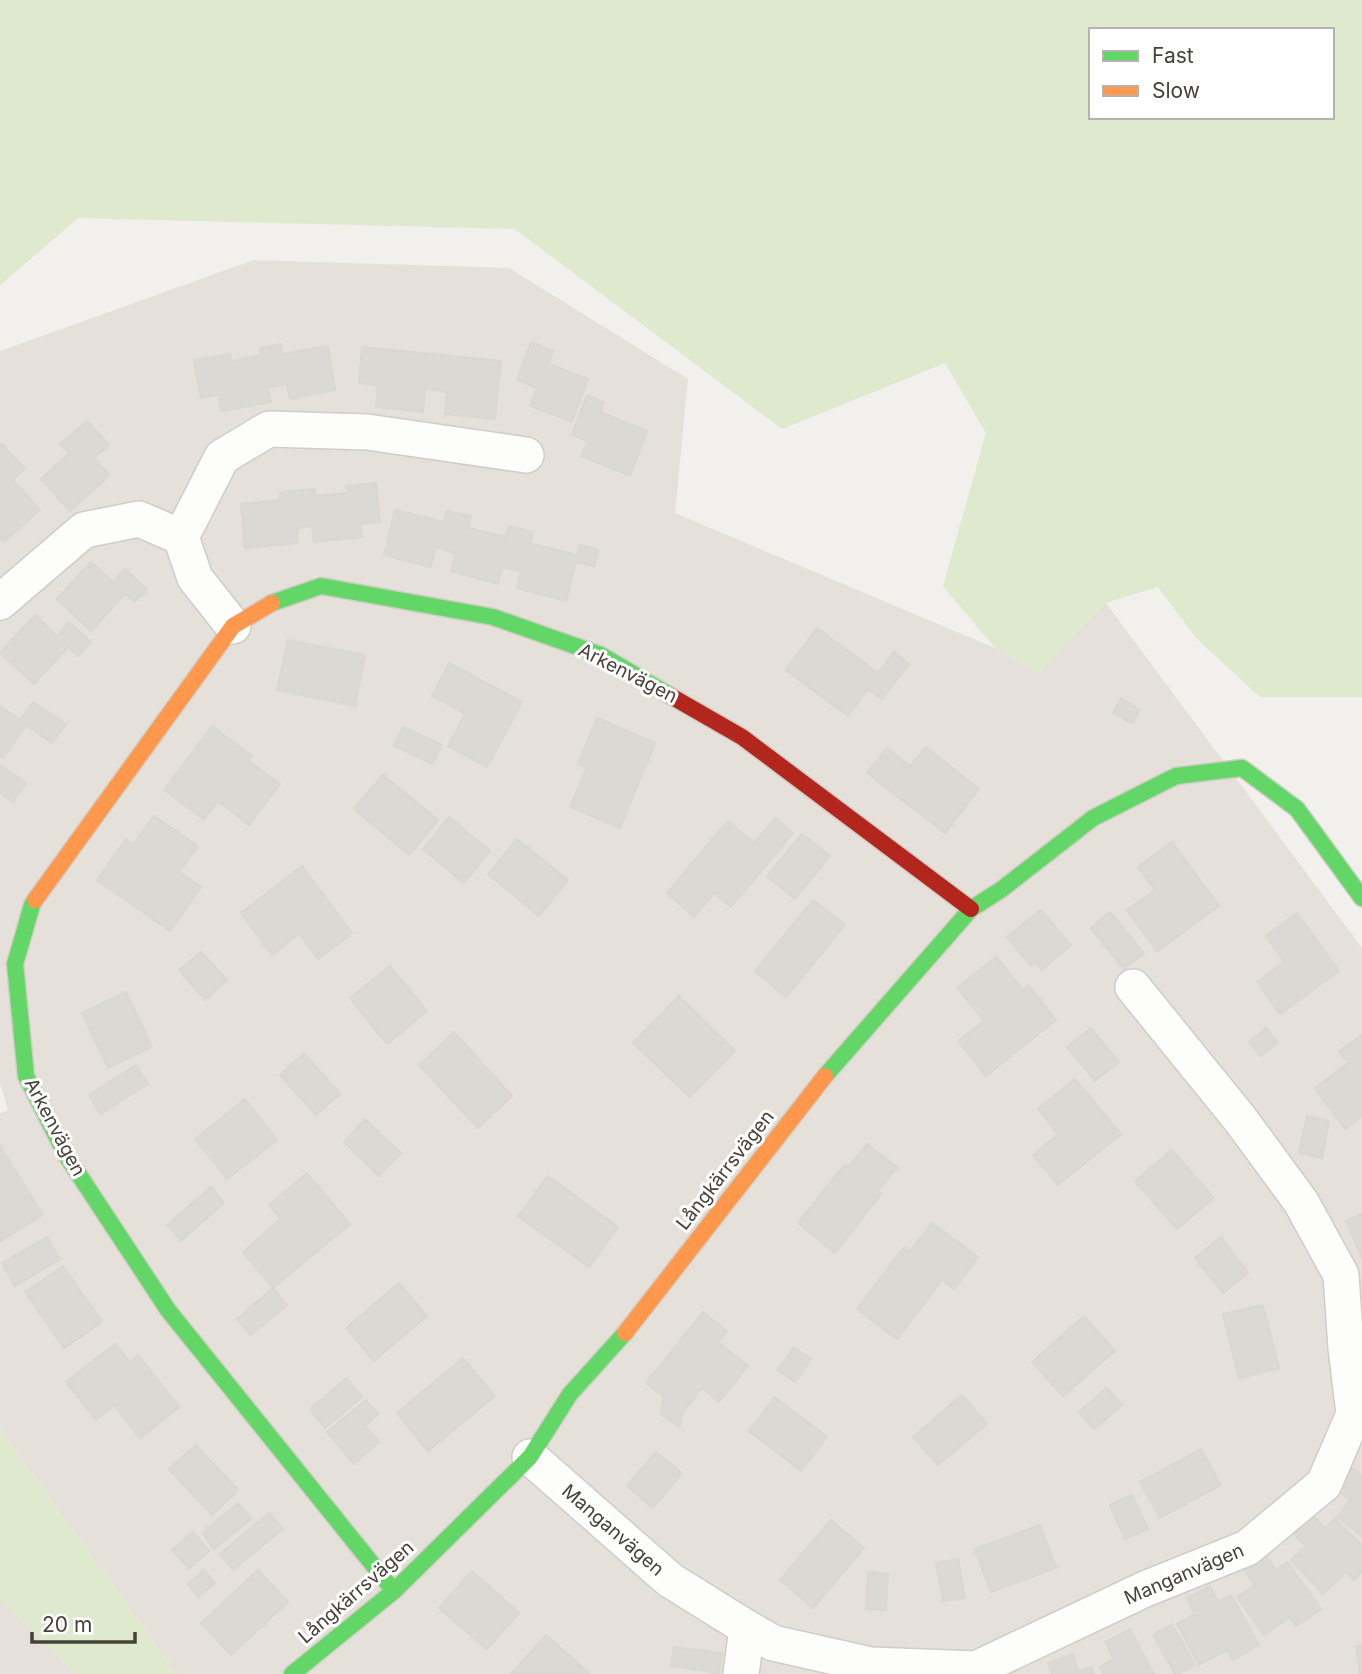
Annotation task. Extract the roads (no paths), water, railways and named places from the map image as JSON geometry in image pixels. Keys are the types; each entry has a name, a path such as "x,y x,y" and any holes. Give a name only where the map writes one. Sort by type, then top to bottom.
{"street":[{"path":"233,626 195,578 181,537 222,457 269,429 367,432 526,455"},
{"path":"0,602 84,530 139,520 181,537"},
{"name":"Arkenvägen","path":"394,1591 168,1310 66,1155 26,1076 15,964 32,905 233,626 277,600 321,586 492,617 601,655 742,737 971,909"},
{"name":"Långkärrsvägen","path":"292,1674 394,1591 530,1457 569,1394 610,1352 834,1065 971,909 1002,889 1093,817 1176,776 1242,768 1297,809 1362,898"},
{"name":"Manganvägen","path":"530,1457 670,1580 747,1628 773,1643 871,1665 976,1669 1145,1589 1247,1548 1324,1484 1354,1414 1341,1275 1293,1192 1240,1119 1133,987"},
{"path":"741,1674 747,1628"}]}
